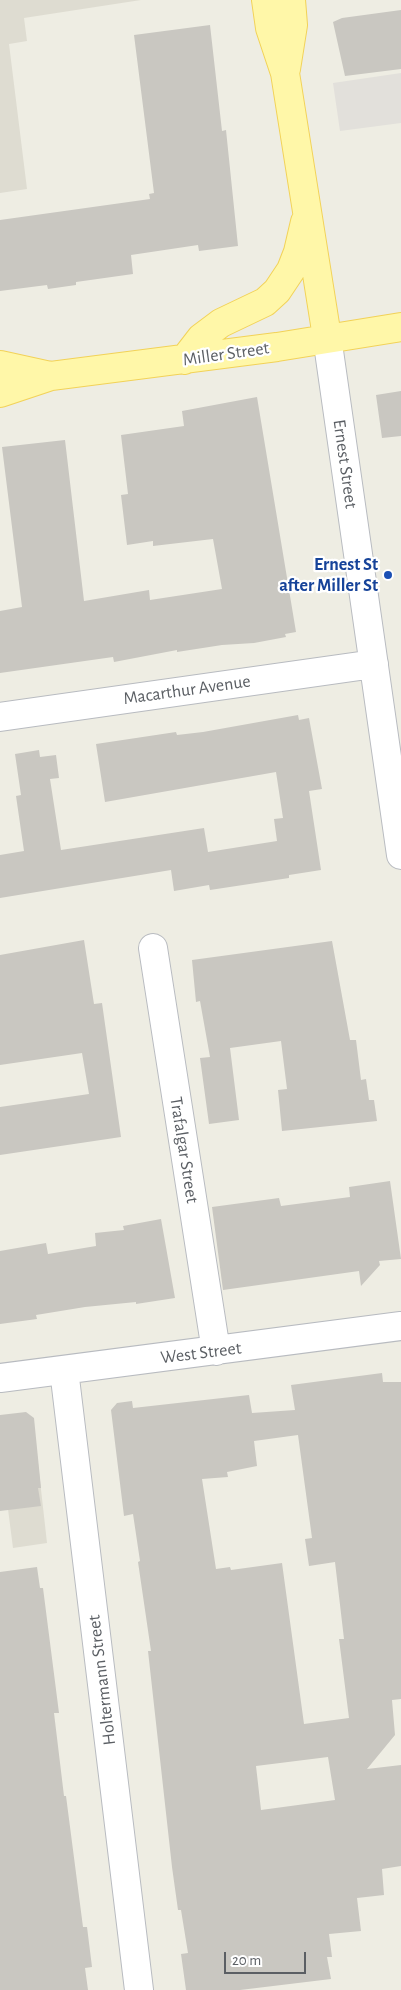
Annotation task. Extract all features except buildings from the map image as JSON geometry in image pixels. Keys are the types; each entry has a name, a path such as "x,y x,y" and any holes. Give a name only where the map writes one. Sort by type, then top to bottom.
{"main road":[{"name":"Ernest Street","path":"266,0 270,28 285,73 327,337"},
{"name":"Ernest Street","path":"285,73 293,25 291,0"},
{"path":"184,360 201,338 221,323 265,302 277,291 291,270 298,252 304,232 306,206"},
{"name":"Miller Street","path":"0,393 51,376 184,360 401,327"},
{"name":"Miller Street","path":"0,365 51,376"}],"street":[{"name":"Ernest Street","path":"327,337 401,855"},
{"name":"Macarthur Avenue","path":"0,717 374,664"},
{"name":"Trafalgar Street","path":"153,948 216,1351"},
{"name":"West Street","path":"0,1378 401,1326"},
{"name":"Holtermann Street","path":"64,1370 139,1990"}],"shaded area":[{"path":"0,0 141,0 24,18 27,41 9,44 27,189 0,193"},
{"path":"401,73 401,123 340,131 333,83"},
{"path":"33,1418 47,1543 13,1548 0,1447 0,1422"}],"place":[{"name":"Ernest St after Miller St","path":"388,575"}]}
